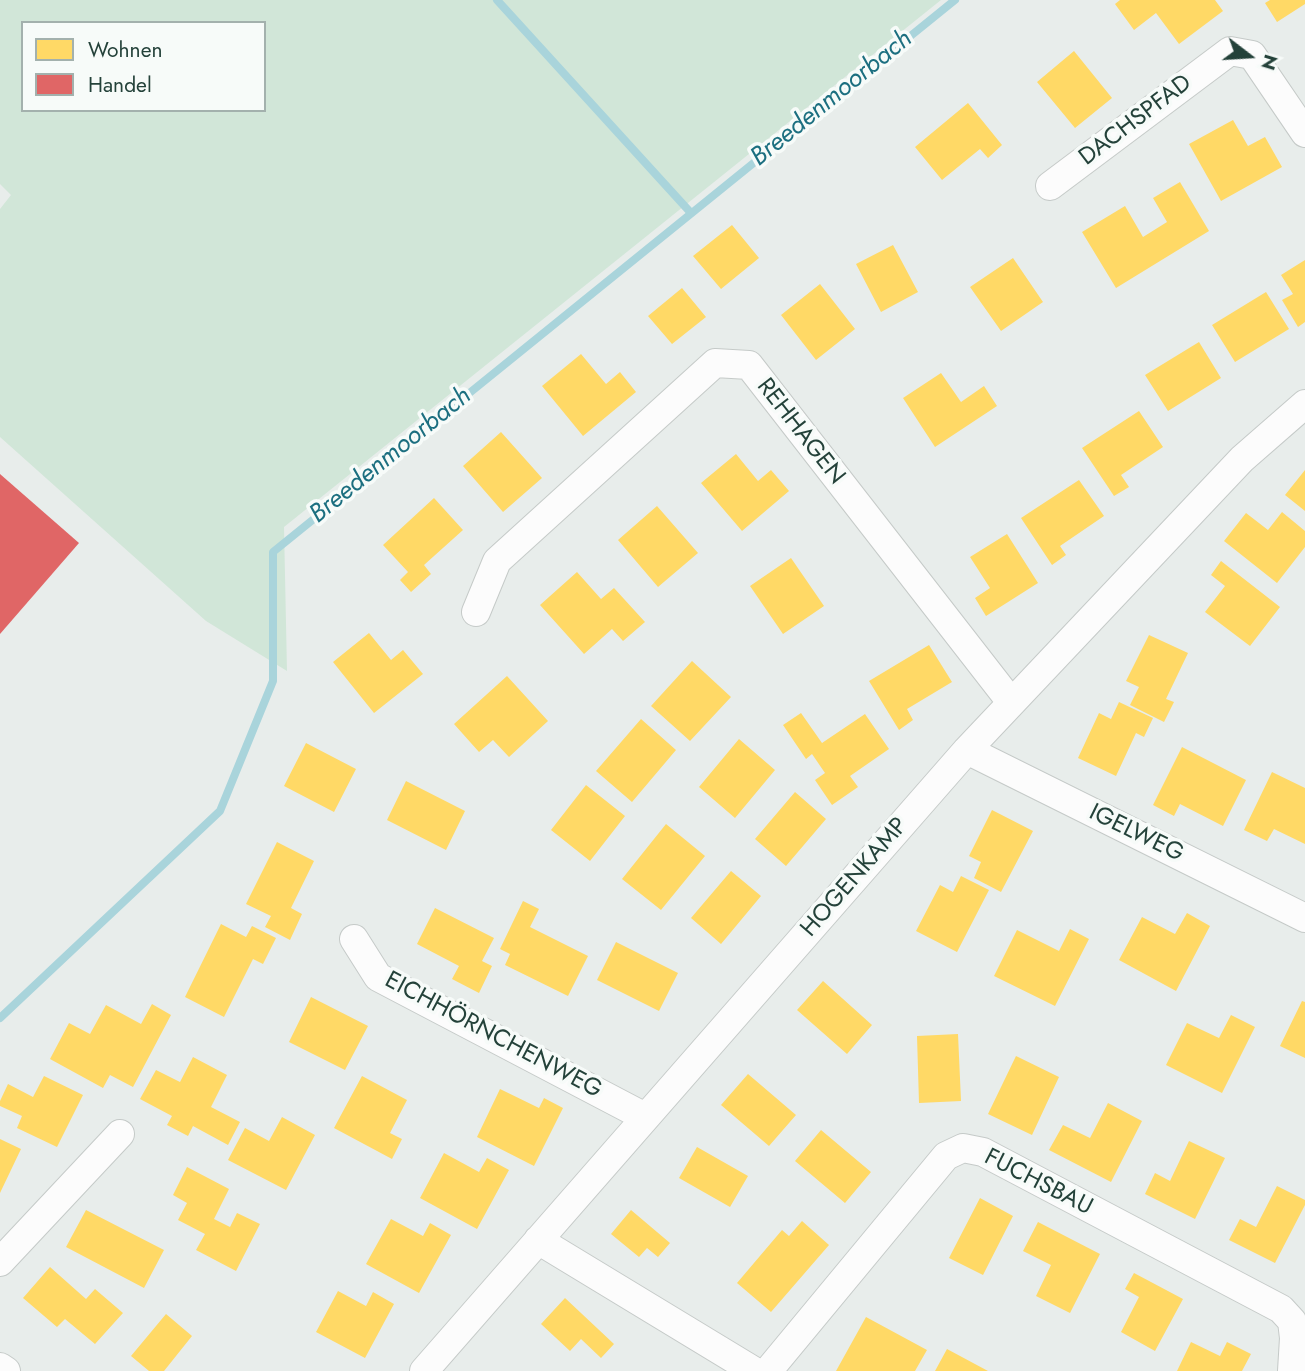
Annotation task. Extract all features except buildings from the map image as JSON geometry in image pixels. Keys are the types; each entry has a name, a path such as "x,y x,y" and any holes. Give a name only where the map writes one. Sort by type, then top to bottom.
{"street":[{"name":"DACHSPFAD","path":"1050,186 1230,51 1252,55 1305,133"},
{"name":"REHHAGEN","path":"476,612 497,561 566,498 715,363 748,365 1011,702"},
{"name":"HOGENKAMP","path":"424,1371 967,750 1242,459 1305,404"},
{"name":"IGELWEG","path":"967,750 1305,918"},
{"name":"EICHHÖRNCHENWEG","path":"354,939 379,977 645,1117"},
{"path":"0,1262 120,1134"},
{"name":"FUCHSBAU","path":"768,1371 946,1156 963,1148 983,1152 1281,1309 1292,1321 1292,1371"},
{"path":"538,1240 754,1371"},
{"path":"0,1367 6,1371"}],"green space":[{"path":"0,0 941,0 284,527 287,671 206,621 0,437 0,209 11,195 0,184"}],"waterway":[{"path":"497,0 691,213"},
{"name":"Breedenmoorbach","path":"0,1018 220,811 273,681 273,552 955,0"}]}
